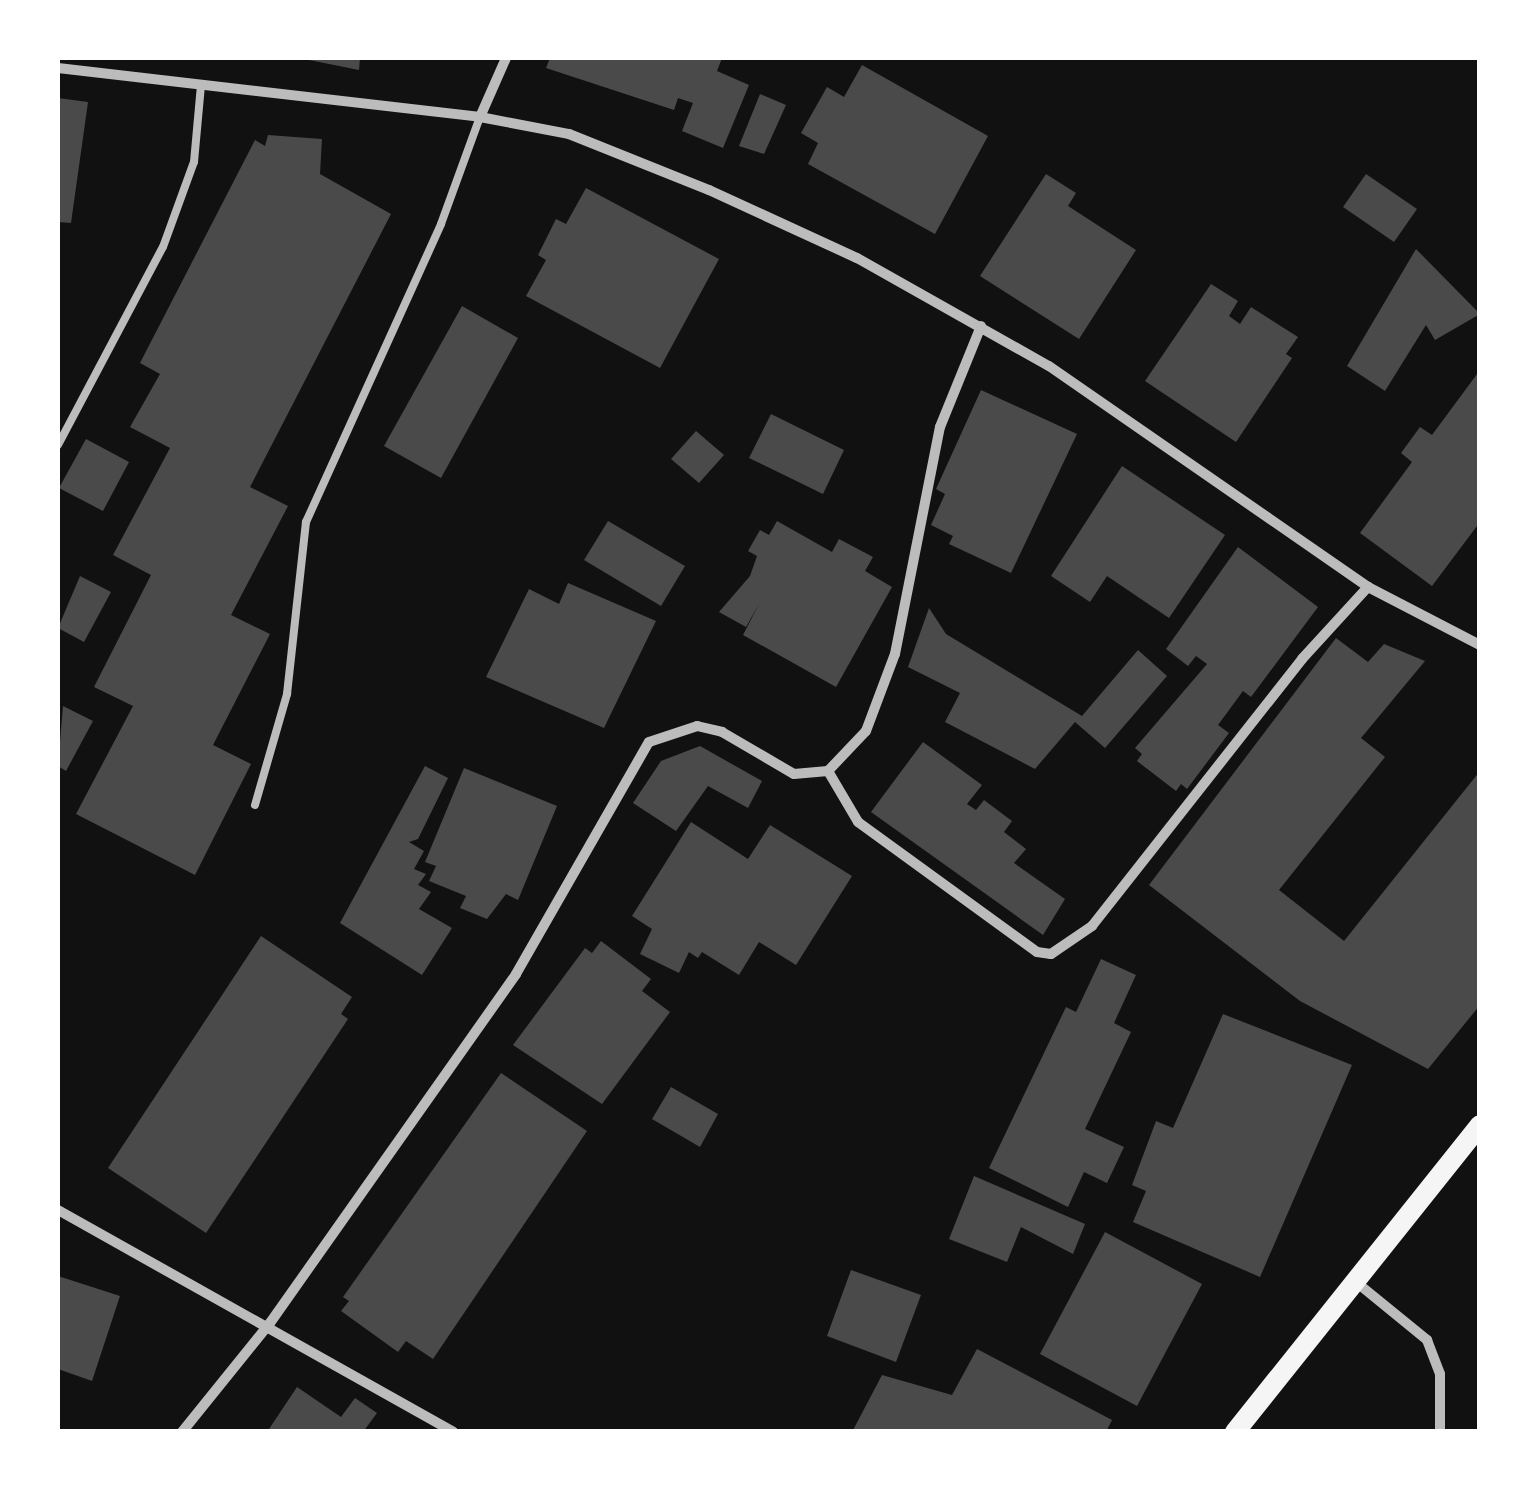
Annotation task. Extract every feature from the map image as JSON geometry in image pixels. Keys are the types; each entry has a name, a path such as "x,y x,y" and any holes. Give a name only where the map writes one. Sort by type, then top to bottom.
{"main road":[{"path":"1235,1432 1480,1125"}],"street":[{"path":"480,117 506,58"},
{"path":"58,68 480,117 570,134 709,190 857,258 981,326 1368,587 1480,645"},
{"path":"182,1432 270,1323 516,974 648,742 698,726 722,732 794,774 828,772 866,731 895,654 940,426 981,326"},
{"path":"828,772 858,822 1037,952 1051,954 1092,926 1302,659 1368,587"},
{"path":"58,1210 270,1323 453,1432"},
{"path":"1356,1282 1428,1340 1440,1374 1440,1432"}],"lane":[{"path":"58,445 163,247 194,162 202,85"},
{"path":"255,805 287,694 306,522 441,224 480,117"}],"building":[{"path":"299,58 360,58 359,70"},
{"path":"550,58 722,58 717,71 749,85 723,148 682,131 693,103 678,98 674,110 546,68"},
{"path":"862,65 988,136 935,234 808,164 818,143 801,133 827,87 844,97"},
{"path":"760,94 786,105 764,154 739,146"},
{"path":"58,98 88,102 71,223 58,222"},
{"path":"268,135 322,139 320,174 391,214 250,487 288,506 231,615 270,634 213,745 251,764 195,875 76,814 133,706 94,687 151,575 113,555 170,448 130,427 160,374 140,363 255,140 265,146"},
{"path":"1046,174 1076,193 1068,206 1136,250 1079,339 980,276"},
{"path":"1366,174 1417,209 1394,242 1343,207"},
{"path":"586,188 719,259 660,368 526,296 546,260 538,255 556,219 566,224"},
{"path":"1416,249 1480,314 1435,340 1426,325 1385,391 1347,366"},
{"path":"1211,284 1238,301 1229,316 1240,324 1251,307 1298,337 1286,354 1292,358 1236,442 1145,381"},
{"path":"462,306 518,338 441,478 384,446"},
{"path":"1480,370 1480,522 1432,586 1360,533 1412,462 1401,453 1420,427 1432,435"},
{"path":"981,390 1077,434 1011,573 949,544 953,536 931,525 945,494 936,489"},
{"path":"771,414 844,450 823,494 749,458"},
{"path":"696,431 724,455 699,483 671,459"},
{"path":"86,439 129,462 103,511 59,488"},
{"path":"1122,466 1225,535 1169,618 1107,576 1090,602 1051,576"},
{"path":"608,521 685,566 661,606 584,560"},
{"path":"777,521 832,552 839,539 873,557 865,571 892,587 836,687 743,635 759,604 746,627 719,612 750,576 757,556 748,551 760,530 769,535"},
{"path":"1238,547 1318,607 1251,697 1243,691 1218,725 1229,733 1187,789 1181,784 1176,791 1137,761 1142,754 1135,748 1207,664 1196,656 1188,666 1166,649"},
{"path":"80,576 111,592 84,642 58,628"},
{"path":"568,583 656,621 604,728 486,677 529,589 559,604"},
{"path":"929,608 946,634 1082,716 1138,650 1167,676 1105,748 1075,722 1035,769 945,722 960,693 908,667"},
{"path":"1336,638 1368,662 1384,644 1425,661 1361,738 1385,757 1279,890 1344,941 1480,771 1480,1005 1428,1069 1300,1001 1149,885"},
{"path":"63,706 93,721 66,771 58,766"},
{"path":"923,742 982,785 967,804 976,810 984,800 1012,821 1004,832 1026,849 1014,863 1065,899 1043,935 871,812"},
{"path":"700,746 762,781 748,808 708,786 676,831 633,803 661,761"},
{"path":"425,766 448,778 418,839 409,842 424,851 414,869 426,874 418,885 431,892 419,909 452,928 422,975 340,923"},
{"path":"464,768 557,806 518,900 506,894 487,919 460,908 466,896 429,881 436,866 425,862"},
{"path":"691,822 748,859 770,825 852,876 796,965 759,942 739,975 702,952 698,958 689,952 679,973 640,954 652,929 632,916"},
{"path":"261,936 352,997 341,1014 348,1019 206,1233 108,1168"},
{"path":"601,941 651,979 642,991 670,1012 602,1104 513,1045 585,948 592,953"},
{"path":"1101,959 1136,975 1114,1023 1131,1032 1085,1129 1124,1147 1107,1183 1084,1172 1068,1207 989,1168 1066,1007 1076,1012"},
{"path":"1223,1014 1352,1065 1260,1277 1133,1222 1146,1191 1132,1185 1156,1121 1173,1128"},
{"path":"501,1073 587,1131 433,1359 406,1341 398,1352 341,1311 349,1301 343,1297"},
{"path":"671,1087 718,1114 700,1147 652,1119"},
{"path":"974,1176 1085,1224 1073,1254 1021,1227 1007,1262 949,1239"},
{"path":"1105,1232 1202,1284 1137,1406 1040,1354"},
{"path":"851,1270 921,1295 896,1362 827,1336"},
{"path":"58,1276 120,1296 92,1381 58,1369"},
{"path":"977,1349 1112,1420 1106,1432 852,1432 882,1375 952,1395"},
{"path":"297,1387 341,1417 355,1398 377,1413 363,1432 267,1432"}]}
